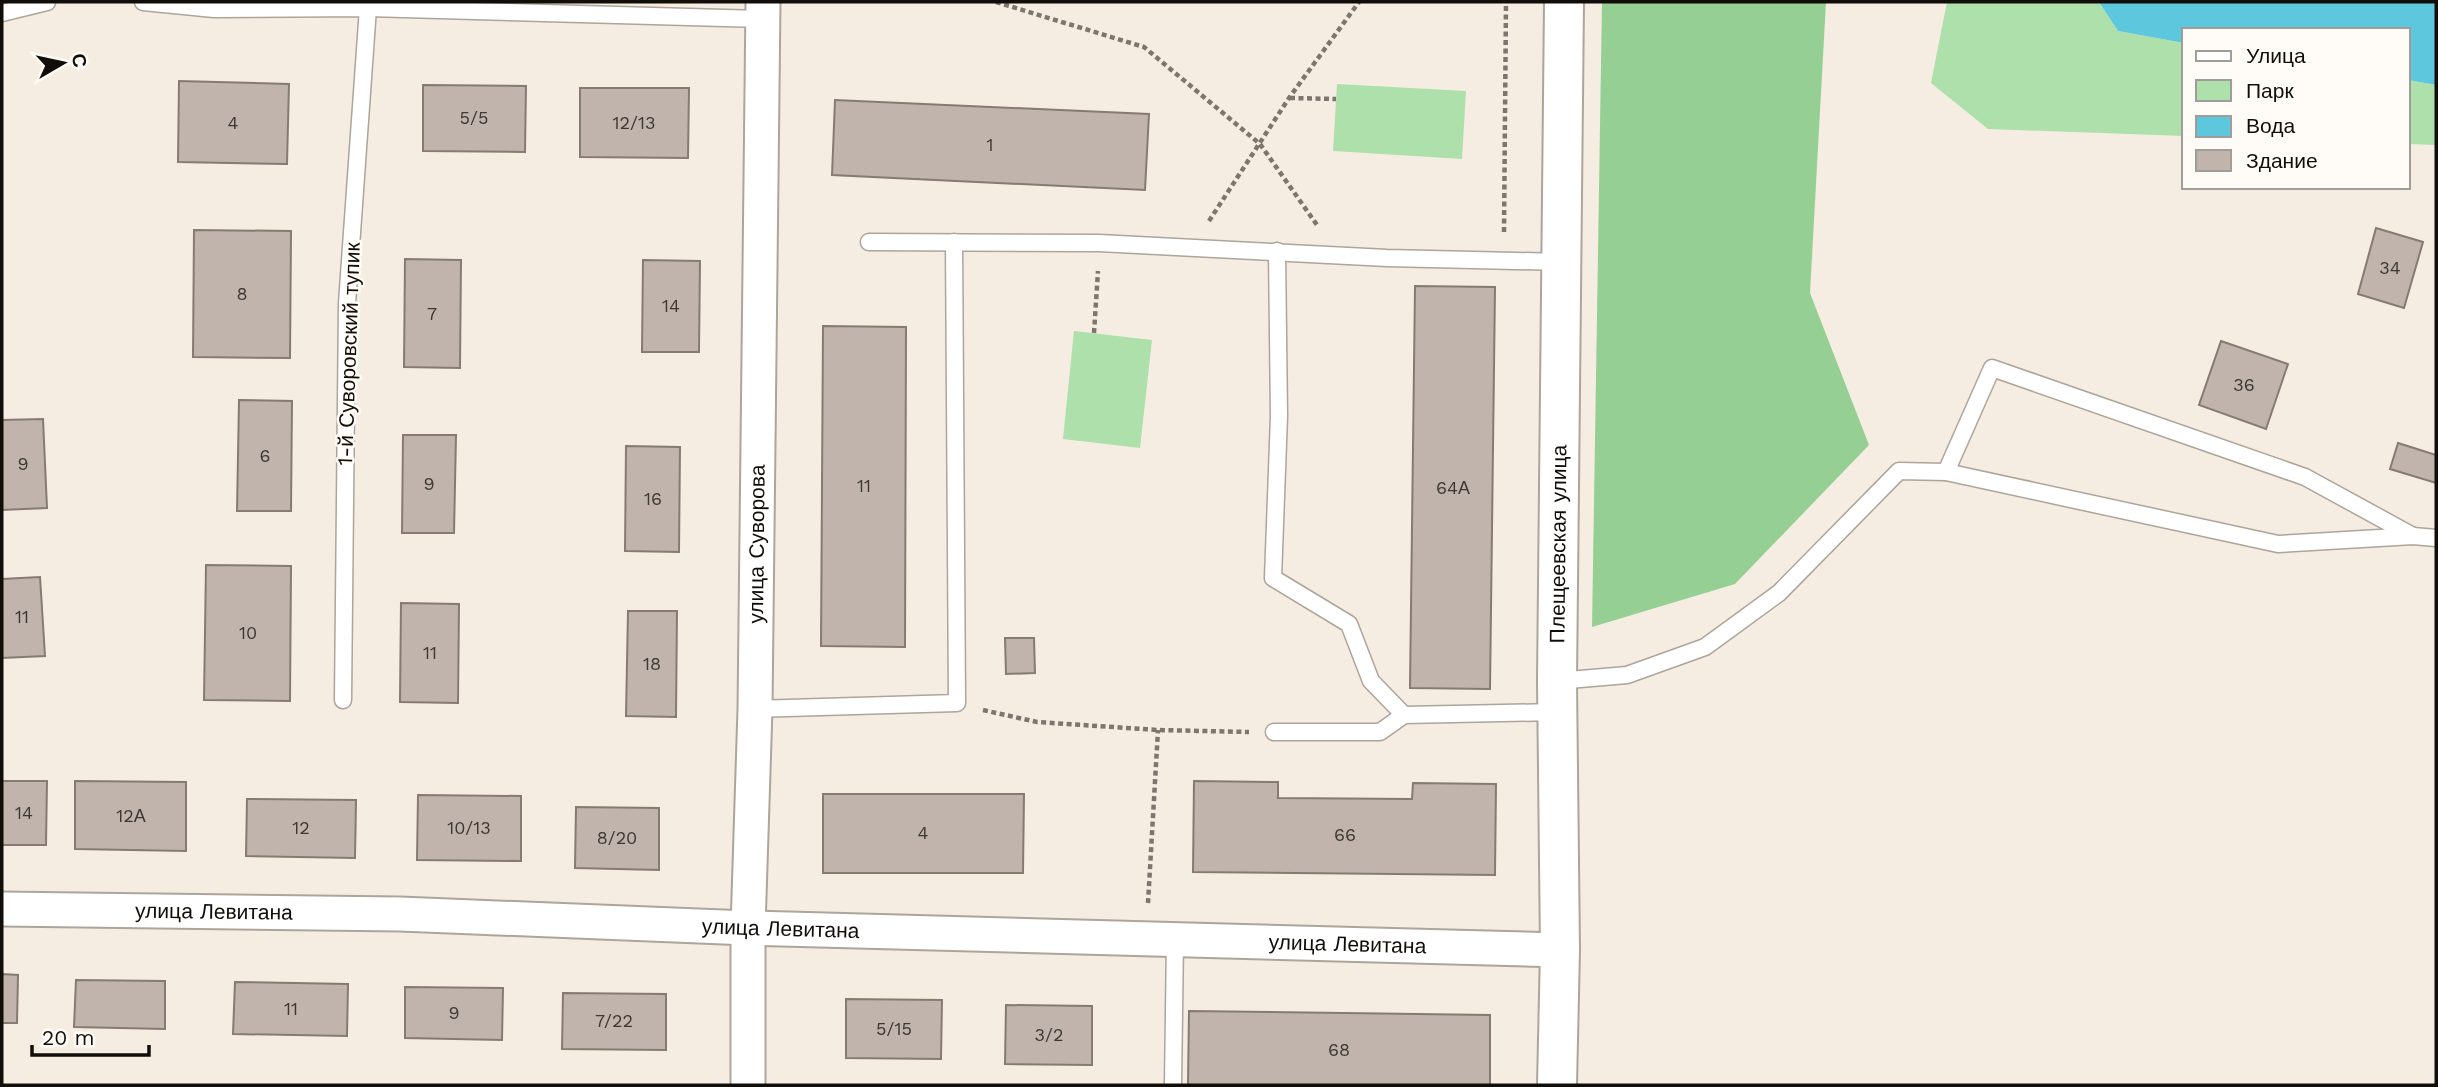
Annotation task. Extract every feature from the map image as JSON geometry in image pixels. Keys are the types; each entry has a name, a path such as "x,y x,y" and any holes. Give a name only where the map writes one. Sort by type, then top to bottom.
{"street":[{"name":"Плещеевская улица","path":"1557,1085 1560,950 1557,697 1564,2"},
{"name":"улица Суворова","path":"748,1085 762,10"},
{"name":"улица Левитана","path":"2,909 400,914 748,928 1560,950"}],"lane":[{"path":"2,13 47,2"},
{"path":"143,2 214,9 762,10"},
{"name":"1-й Суворовский тупик","path":"343,700 347,303 368,8"},
{"path":"869,242 1099,243 1387,258 1563,261"},
{"path":"754,709 957,703 954,242"},
{"path":"1277,251 1279,416 1273,578 1349,624 1371,681 1405,715"},
{"path":"1946,472 1992,368 2305,477 2413,536"},
{"path":"1275,732 1380,732 1405,715 1557,697 1705,647 1779,593 1899,471 1946,472 2278,544 2413,536 2436,538"},
{"path":"1160,939 1172,1085"}],"path":[{"path":"996,2 1144,47 1260,144 1319,229"},
{"path":"1198,247 1202,232 1290,98 1359,2"},
{"path":"1504,233 1506,2"},
{"path":"1290,98 1336,99"},
{"path":"1094,333 1099,243"},
{"path":"957,703 1037,722 1158,730 1275,732"},
{"path":"1158,730 1160,939"}],"green space":[{"path":"1602,2 1826,2 1810,293 1869,445 1735,584 1592,627"},
{"path":"1947,2 2099,2 2118,31 2182,43 2182,136 1988,129 1931,83"},
{"path":"2410,80 2436,85 2436,145 2410,144"},
{"path":"1337,84 1466,91 1462,159 1333,151"},
{"path":"1074,331 1152,340 1140,448 1063,439"}],"water":[{"path":"2099,2 2436,2 2436,85 2410,80 2410,28 2182,28 2182,43 2118,31"}],"building":[{"path":"179,81 289,84 287,164 178,162"},
{"path":"423,85 526,86 525,152 423,151"},
{"path":"580,88 689,88 688,158 580,157"},
{"path":"835,100 1149,114 1145,190 832,175"},
{"path":"2376,228 2423,242 2404,308 2358,294"},
{"path":"194,230 291,231 290,358 193,357"},
{"path":"405,259 461,260 460,368 404,367"},
{"path":"643,260 700,261 699,352 642,352"},
{"path":"1415,286 1495,287 1490,689 1410,688"},
{"path":"823,326 906,327 905,647 821,646"},
{"path":"2221,341 2288,364 2266,429 2199,405"},
{"path":"239,400 292,401 291,511 237,511"},
{"path":"43,419 47,508 2,510 2,420"},
{"path":"403,435 456,435 454,533 402,533"},
{"path":"2398,443 2436,455 2436,483 2390,469"},
{"path":"626,446 680,447 679,552 625,551"},
{"path":"206,565 291,566 290,701 204,700"},
{"path":"40,577 45,656 2,658 2,579"},
{"path":"401,603 459,604 458,703 400,702"},
{"path":"628,611 677,611 676,717 626,716"},
{"path":"1005,638 1034,638 1035,673 1006,674"},
{"path":"2,781 47,781 46,845 2,845"},
{"path":"75,781 186,782 186,851 75,849"},
{"path":"1194,781 1278,782 1278,798 1412,799 1413,783 1496,784 1495,875 1193,872"},
{"path":"823,794 1024,794 1023,873 823,873"},
{"path":"418,795 521,796 521,861 417,860"},
{"path":"247,799 356,800 355,858 246,856"},
{"path":"576,807 659,808 659,870 575,868"},
{"path":"2,974 18,975 17,1023 2,1023"},
{"path":"76,980 165,981 165,1029 74,1027"},
{"path":"235,982 348,984 347,1036 233,1034"},
{"path":"405,987 503,988 502,1040 405,1038"},
{"path":"563,993 666,994 666,1050 562,1049"},
{"path":"846,999 942,1000 941,1059 846,1058"},
{"path":"1006,1005 1092,1006 1092,1065 1005,1064"},
{"path":"1189,1011 1490,1015 1490,1085 1188,1085"}]}
